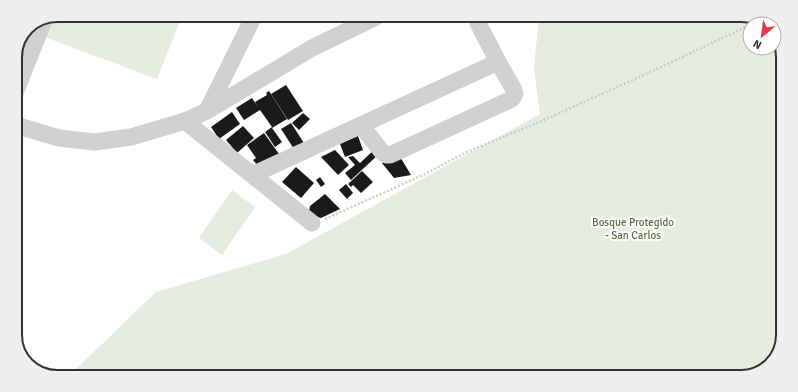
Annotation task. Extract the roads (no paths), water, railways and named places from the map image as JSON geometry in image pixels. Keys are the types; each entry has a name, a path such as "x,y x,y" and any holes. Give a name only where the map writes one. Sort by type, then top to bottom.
{"street":[{"path":"207,111 251,22"},
{"path":"22,127 59,138 95,142 131,137 185,122 207,111 312,48 366,22"},
{"path":"361,125 382,152 386,155 390,155 512,99 515,94 513,88 478,23"},
{"path":"22,75 42,26"},
{"path":"252,175 498,62"},
{"path":"185,122 312,223"}],"park label":[{"name":"Bosque Protegido - San Carlos","path":"633,228"}]}
